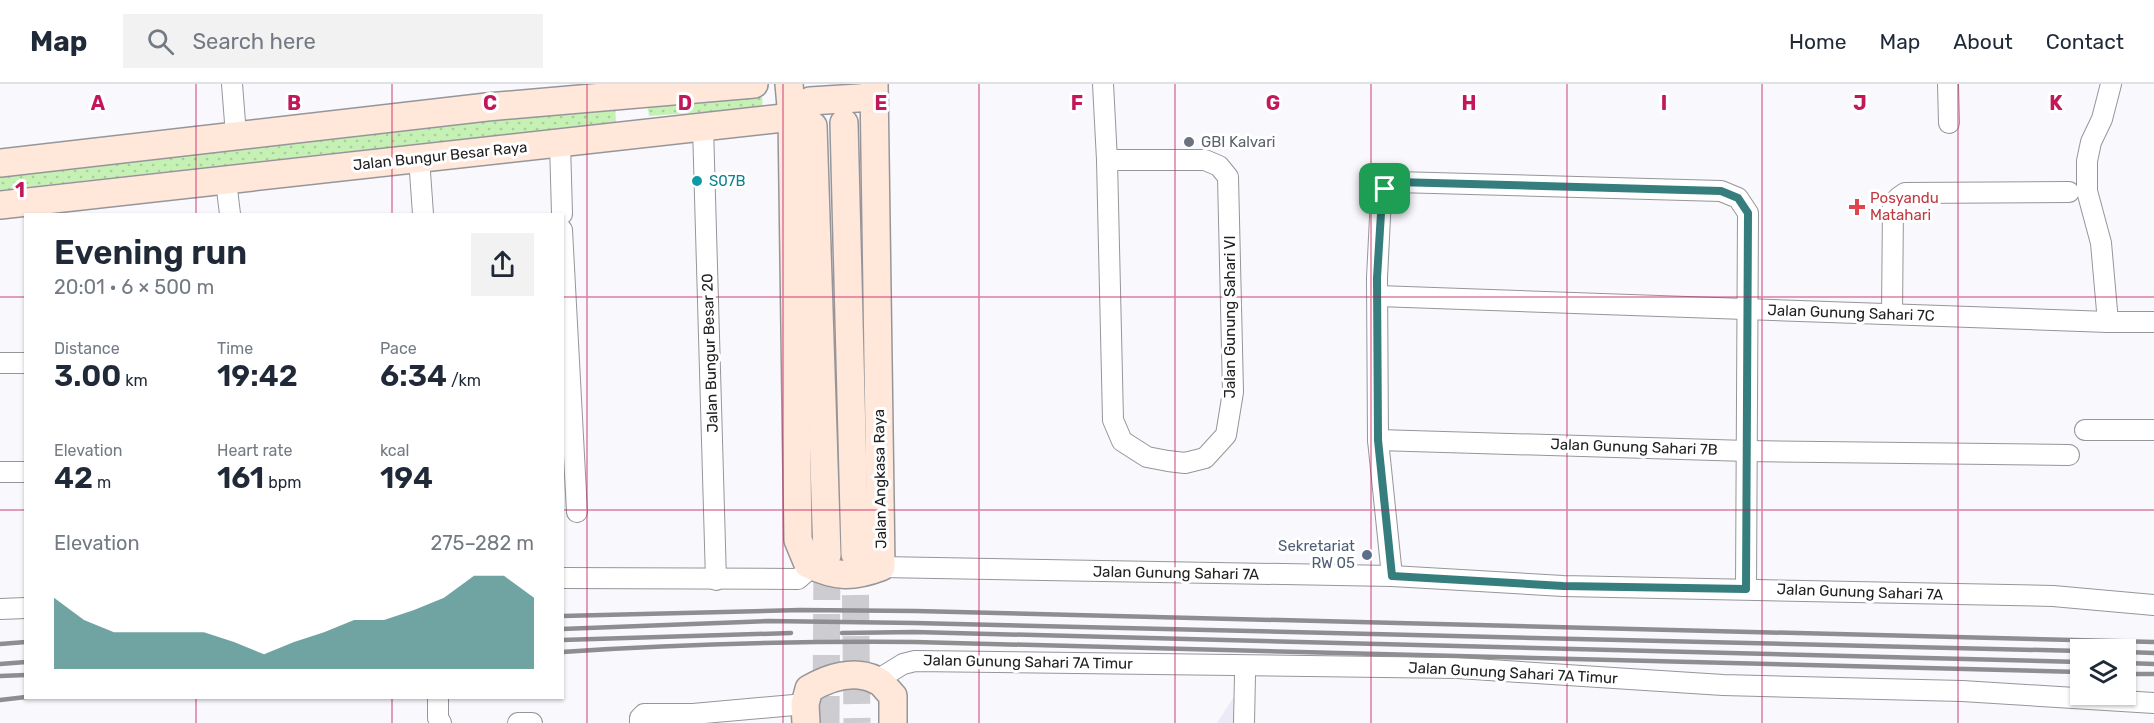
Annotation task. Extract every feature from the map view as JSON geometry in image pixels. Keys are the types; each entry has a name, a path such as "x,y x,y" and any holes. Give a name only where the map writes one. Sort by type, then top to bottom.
{"main road":[{"path":"0,163 487,107 669,88 754,84"},
{"path":"789,84 802,121 817,560"},
{"name":"Jalan Bungur Besar Raya","path":"0,205 703,127 802,121 799,107 810,101 874,91"},
{"name":"Jalan Angkasa Raya","path":"817,560 826,573 854,576 881,567 874,91"},
{"path":"627,94 631,135"},
{"name":"Jalan Angkasa Raya","path":"844,123 855,554"},
{"path":"805,713 808,689 825,679 858,675 877,680 892,696 893,723"}],"street":[{"path":"232,84 236,135"},
{"name":"Jalan Gunung Sahari VI","path":"1103,84 1113,420 1122,441 1148,457 1185,463 1205,458 1226,435 1233,392 1228,177 1219,166 1205,160 1107,160"},
{"path":"1948,84 1949,123"},
{"path":"2108,322 2101,243 2089,201 2087,161 2091,142 2104,112 2111,84"},
{"name":"Jalan Bungur Besar 20","path":"703,127 716,580"},
{"path":"560,143 562,213"},
{"path":"419,158 423,213"},
{"path":"226,181 230,213"},
{"path":"1392,576 1378,440 1377,278 1382,197 1385,189 1396,182 1721,191 1738,198 1748,213 1746,589"},
{"path":"1892,314 1893,206 1905,193 2069,192"},
{"path":"564,268 577,512"},
{"name":"Jalan Gunung Sahari 7C","path":"1378,296 2108,322 2154,321"},
{"path":"0,363 24,363"},
{"path":"2085,430 2154,430"},
{"name":"Jalan Gunung Sahari 7B","path":"1378,440 1747,451 2069,455"},
{"path":"0,472 24,472"},
{"path":"564,578 798,579 817,560"},
{"name":"Jalan Gunung Sahari 7A","path":"881,567 1392,576 1563,586 2053,596 2154,605"},
{"path":"0,609 24,609"},
{"name":"Jalan Gunung Sahari 7A Timur","path":"877,680 903,664 915,661 1458,668 1723,685 1973,692 2154,703"},
{"path":"1244,723 1245,675"},
{"path":"438,699 438,718 441,723"},
{"path":"640,723 640,718 644,714 805,713"},
{"path":"518,723 532,723"}],"shaded area":[{"path":"1252,669 1251,723 1217,723"}],"green space":[{"path":"762,92 763,118 746,109 649,116 647,102"},
{"path":"615,106 616,122 0,190 0,175"}],"tunnel":[{"path":"855,554 857,723"},
{"path":"826,723 827,555"}],"railway":[{"path":"564,616 800,610 916,611 2154,642"},
{"path":"564,629 768,621 915,623 2070,651"},
{"path":"842,633 915,632 2070,662"},
{"path":"564,640 791,633"},
{"path":"0,644 24,642"},
{"path":"564,652 739,644 915,642 2070,672"},
{"path":"2136,652 2154,653"},
{"path":"0,664 24,662"},
{"path":"2136,663 2154,664"},
{"path":"2136,674 2154,674"},
{"path":"0,676 24,675"},
{"path":"0,700 24,697"}],"place":[{"name":"GBI Kalvari","path":"1189,142"},
{"name":"S07B","path":"697,181"},
{"name":"Posyandu Matahari","path":"1857,207"},
{"name":"Sekretariat RW 05","path":"1367,555"}],"route":[{"path":"1396,182 1721,191 1731,193 1738,198 1748,213 1746,589 1563,586 1392,576 1378,440 1377,278 1382,197 1385,189 1396,182"}]}
